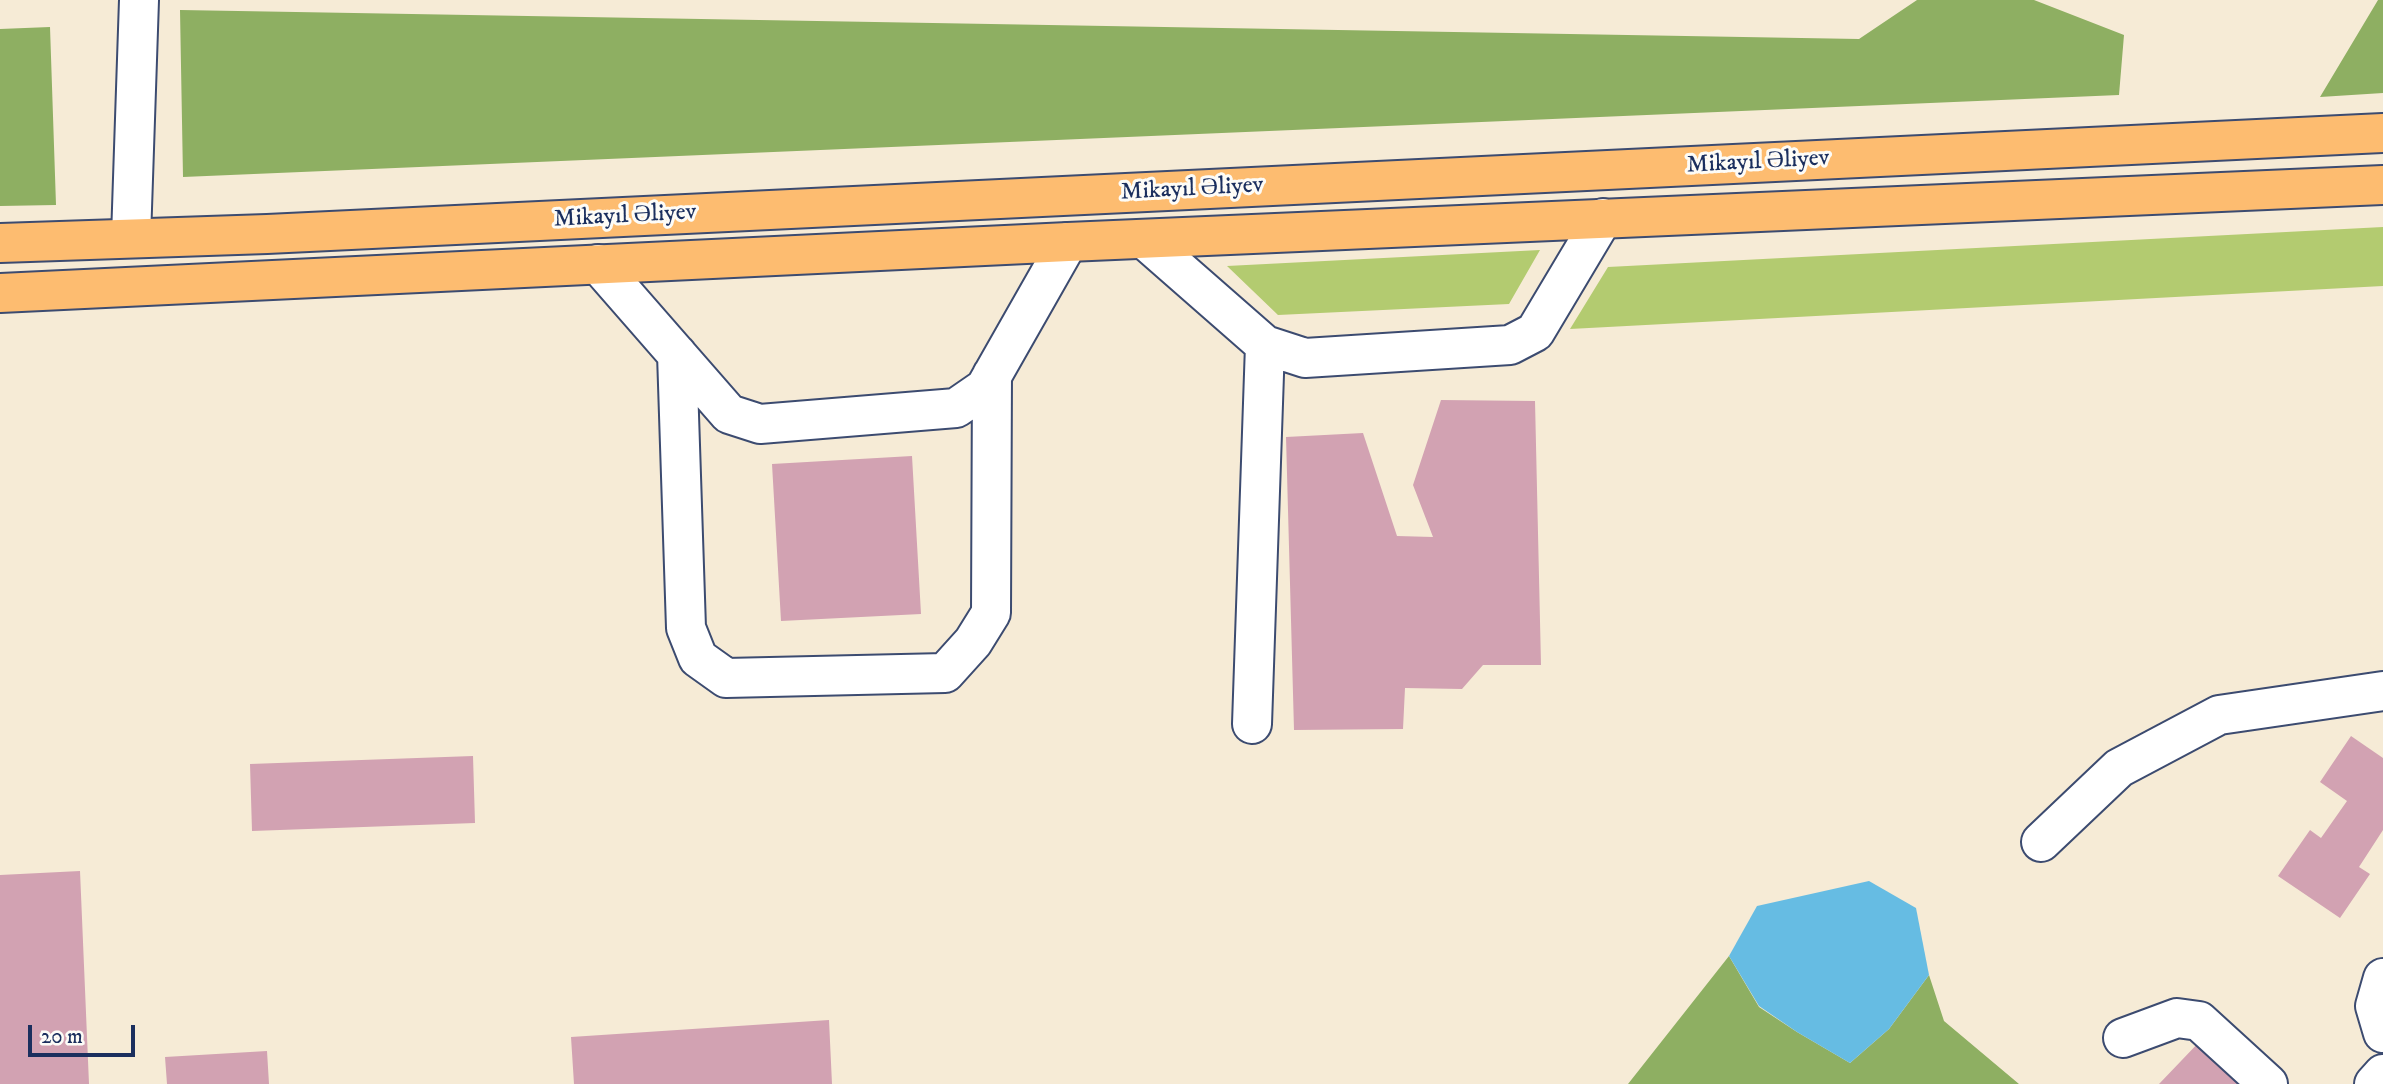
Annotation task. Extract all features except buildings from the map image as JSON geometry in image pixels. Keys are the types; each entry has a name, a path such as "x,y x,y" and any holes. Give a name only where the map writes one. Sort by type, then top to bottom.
{"main road":[{"name":"Mikayıl Əliyev","path":"0,243 295,233 2383,133"},
{"name":"Mikayıl Əliyev","path":"0,293 1068,242 2383,185"}],"street":[{"path":"131,239 139,0"},
{"path":"1144,239 1265,345 1305,358 1510,345 1535,332 1603,218"},
{"path":"598,264 729,414 760,424 956,408 985,388 1068,242"},
{"path":"1252,724 1265,345"},
{"path":"677,354 686,628 698,658 726,678 945,673 973,642 991,612 992,375"},
{"path":"2041,842 2119,768 2220,715 2383,691"},
{"path":"2383,978 2375,1006 2383,1033"},
{"path":"2123,1038 2177,1018 2199,1021 2268,1084"},
{"path":"2374,1084 2383,1074"}],"green space":[{"path":"1917,0 2034,0 2124,35 2119,95 183,177 180,10 1859,39"},
{"path":"2378,0 2383,0 2383,93 2320,97"},
{"path":"50,27 56,205 0,206 0,29"},
{"path":"2383,227 2383,286 1570,329 1608,267"},
{"path":"1540,250 1509,304 1278,315 1227,266"},
{"path":"1729,956 1759,1007 1850,1063 1889,1029 1929,975 1944,1021 2019,1084 1628,1084"}],"water":[{"path":"1869,881 1916,908 1929,975 1889,1029 1850,1063 1759,1006 1729,956 1757,906"}]}
